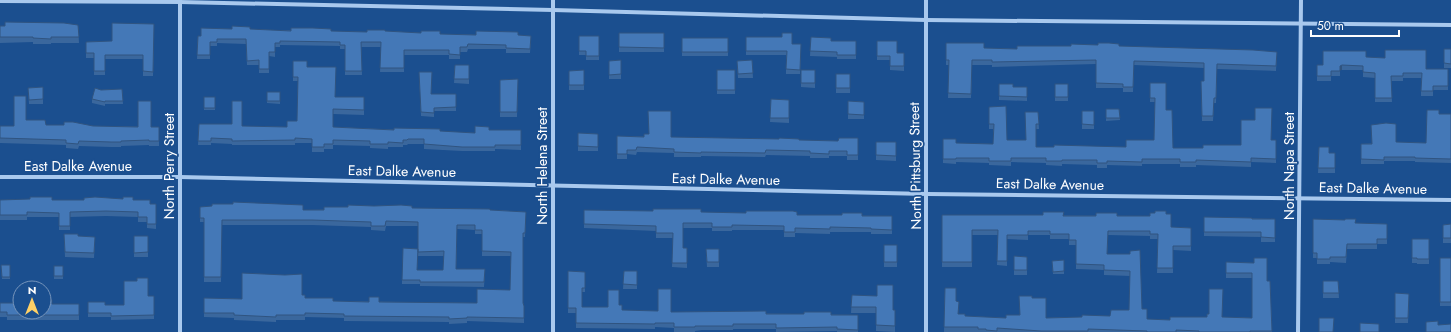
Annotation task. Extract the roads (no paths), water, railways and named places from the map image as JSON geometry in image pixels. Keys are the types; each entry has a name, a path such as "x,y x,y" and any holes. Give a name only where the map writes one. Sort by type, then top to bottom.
{"street":[{"name":"North Helena Street","path":"553,0 553,332"},
{"name":"North Pittsburg Street","path":"926,0 926,332"},
{"name":"North Napa Street","path":"1298,332 1301,0"},
{"path":"0,2 180,1 926,20 1451,25"},
{"name":"North Perry Street","path":"180,1 180,332"},
{"name":"East Dalke Avenue","path":"0,177 180,177 927,194 1451,200"}]}
